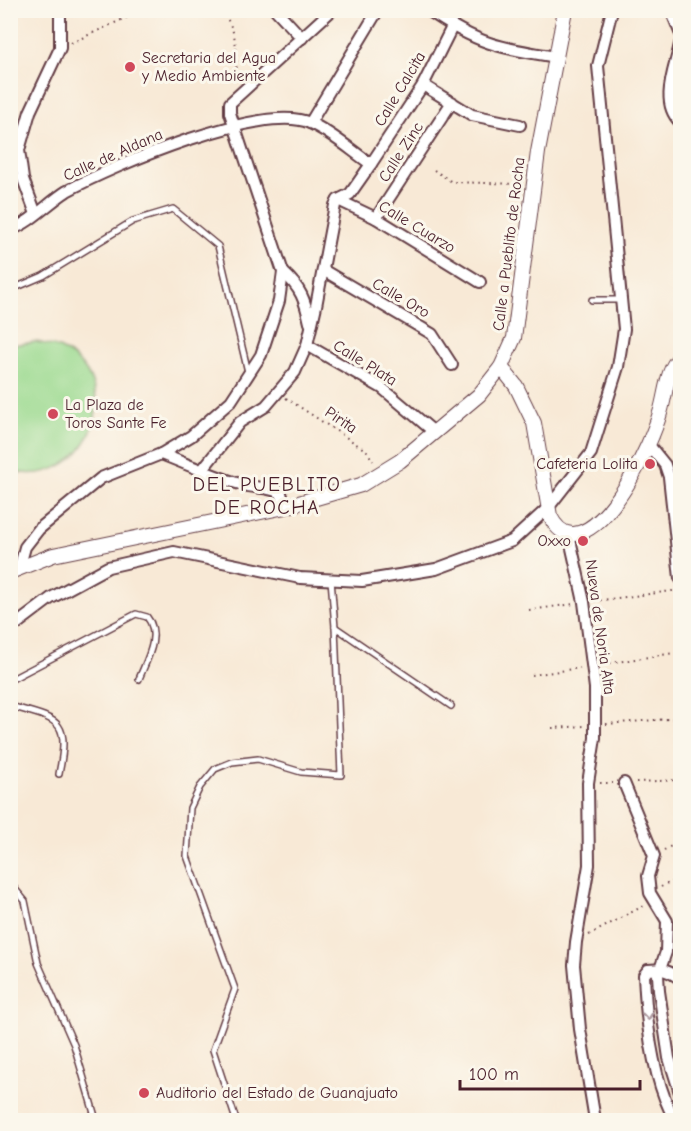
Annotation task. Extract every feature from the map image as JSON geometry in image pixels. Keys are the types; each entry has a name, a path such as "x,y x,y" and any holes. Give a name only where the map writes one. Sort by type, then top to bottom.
{"street":[{"path":"36,214 23,179 20,150 30,112 60,48 60,10"},
{"path":"276,10 302,38"},
{"path":"15,570 25,547 39,529 101,478 161,454 191,436 231,401 249,377 272,328 283,272 230,113 230,103 332,10"},
{"path":"310,123 378,10"},
{"path":"428,10 472,39 501,49 557,57"},
{"name":"Calle a Pueblito de Rocha","path":"15,570 53,555 285,507 352,488 382,474 479,394 501,367 509,352 518,321 533,185 565,10"},
{"path":"10,629 51,598 108,567 174,552 300,578 362,581 436,569 512,541 548,508 591,453 618,367 624,329 610,208 598,66 612,10"},
{"path":"671,10 681,32"},
{"name":"Calle Calcita","path":"371,164 423,85 452,27"},
{"path":"681,44 668,103 672,114 681,122"},
{"path":"423,85 472,115 520,125"},
{"name":"Calle Zinc","path":"376,219 452,102"},
{"name":"Calle de Aldana","path":"10,230 66,192 129,161 184,140 285,117 310,123 371,164"},
{"path":"202,470 240,422 266,406 295,372 307,345 338,200 350,194 371,164"},
{"name":"Calle Cuarzo","path":"338,200 376,219 480,282"},
{"name":"Calle Oro","path":"323,270 432,334 452,366"},
{"path":"283,272 298,285 304,296 311,327"},
{"name":"Calle Plata","path":"307,345 382,388 434,432"},
{"path":"501,367 516,386 534,423 548,508 556,528 569,534 580,533 597,522 620,494 648,444 661,412 671,371 681,357"},
{"path":"648,444 665,465 669,477 681,578"},
{"path":"161,454 252,488 272,488 281,493 285,507"},
{"name":"Nueva de Noria Alta","path":"569,534 577,557 584,602 596,725 588,783 589,865 574,965 580,1029 595,1120"},
{"path":"624,783 654,856 648,876 652,896 667,921 666,952 659,969 663,1029 669,1058 681,1093"},
{"path":"675,1120 669,1109 660,1079 644,975 648,970 659,969 681,979"}],"lane":[{"path":"10,290 43,276 133,221 172,209 218,246 249,377"},
{"path":"592,300 622,300"},
{"path":"236,1120 213,1050 235,988 187,856 190,808 200,787 214,769 232,762 258,759 301,772 341,775 335,627 330,579"},
{"path":"10,680 136,614 147,616 153,630 152,645 139,679"},
{"path":"335,627 451,706"},
{"path":"10,706 46,716 62,729 65,746 59,774"},
{"path":"10,883 24,901 38,963 74,1045 96,1120"},
{"path":"10,964 12,1120"}],"path":[{"path":"60,48 143,10"},
{"path":"221,10 229,20 237,43 237,97"},
{"path":"434,170 452,182 533,185"},
{"name":"Pirita","path":"279,393 367,451 382,474"},
{"path":"529,610 681,590"},
{"path":"532,675 681,652"},
{"path":"552,728 681,718"},
{"path":"654,856 681,841"},
{"path":"576,942 681,876"}],"green space":[{"name":"La Plaza de Toros Sante Fe","path":"37,342 59,348 81,364 93,385 96,408 91,430 79,450 62,465 38,473 11,471 11,345"}],"place":[{"name":"Secretaria del Agua y Medio Ambiente","path":"130,67"},
{"name":"La Plaza de Toros Sante Fe","path":"53,414"},
{"name":"Cafeteria Lolita","path":"650,464"},
{"name":"Oxxo","path":"583,541"},
{"name":"Auditorio del Estado de Guanajuato","path":"144,1093"}],"district":[{"name":"DEL PUEBLITO DE ROCHA","path":"267,496"}]}
